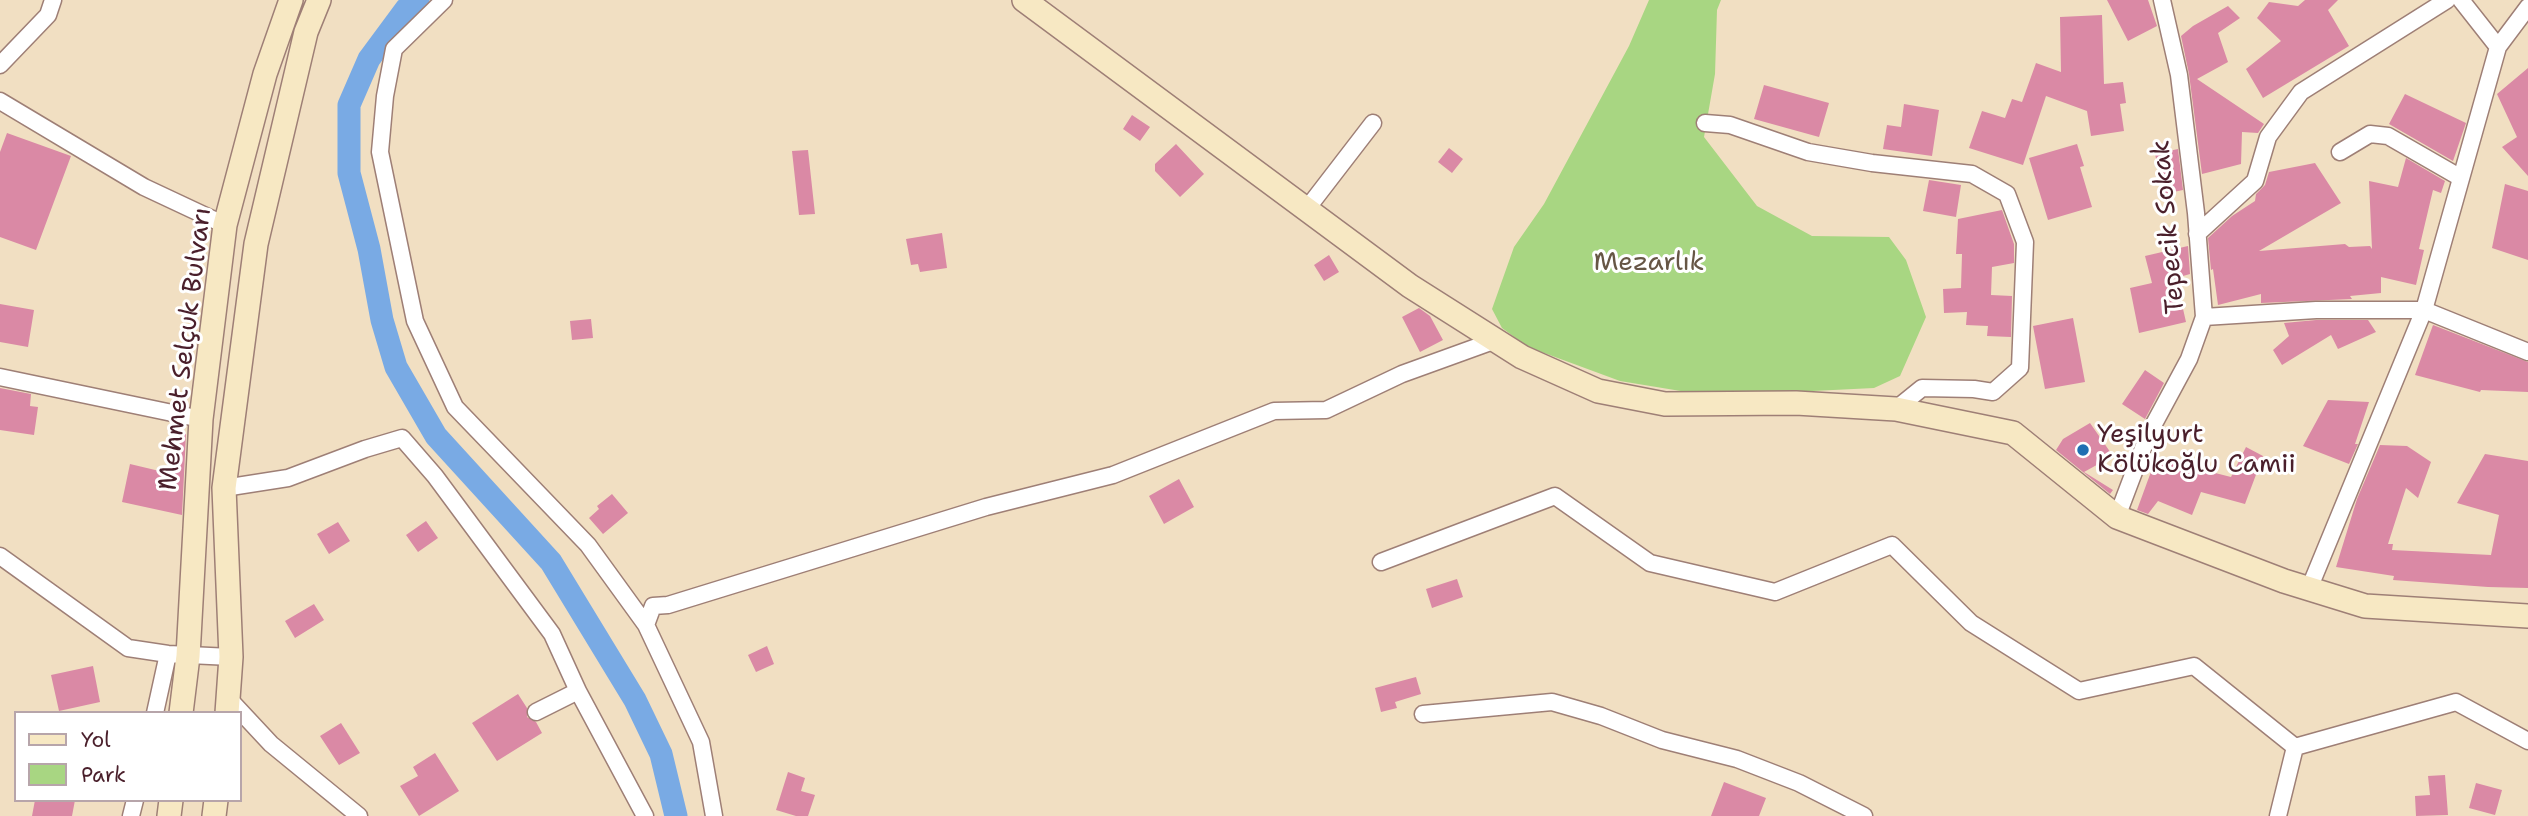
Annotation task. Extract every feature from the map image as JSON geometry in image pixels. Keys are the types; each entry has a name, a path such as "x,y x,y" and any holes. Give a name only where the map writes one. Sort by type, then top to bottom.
{"main road":[{"name":"Mehmet Selçuk Bulvarı","path":"181,711 178,655 201,419 225,225 265,74 291,0"},
{"path":"228,706 231,657 224,488 256,244 306,32 319,0"},
{"path":"1025,0 1410,286 1521,357 1598,391 1665,404 1796,403 1896,409 2013,433 2117,517 2309,589 2365,606 2528,616"}],"street":[{"path":"0,65 48,15 53,0"},
{"path":"444,0 394,49 383,118 380,152 415,321 455,407 588,545 646,625 701,741 714,816"},
{"name":"Tepecik Sokak","path":"2117,517 2148,435 2189,359 2204,317 2179,75 2162,0"},
{"path":"2197,234 2255,181 2268,136 2301,92 2447,0"},
{"path":"2461,0 2498,47"},
{"path":"2309,589 2424,310 2498,47 2528,7"},
{"path":"0,101 144,187 225,225"},
{"path":"1306,210 1373,122"},
{"path":"1705,123 1730,125 1821,154 1872,163 1972,174 2007,194 2025,242 2020,368 1993,393 1974,389 1922,388 1896,409"},
{"path":"2340,152 2370,134 2388,136 2461,178"},
{"path":"2204,317 2316,310 2424,310 2528,352"},
{"path":"646,625 653,606 667,605 986,507 1113,475 1274,411 1326,410 1402,374 1496,340"},
{"path":"0,377 201,419"},
{"path":"224,488 288,478 402,438 435,476 552,634 578,691 645,816"},
{"path":"1381,562 1555,496 1650,563 1775,592 1892,545 1971,623 2078,691 2194,666 2295,747"},
{"path":"0,556 128,648 178,655 231,657"},
{"path":"156,711 178,655"},
{"path":"536,712 578,691"},
{"path":"1423,714 1552,702 1601,716 1662,740 1737,760 1799,783 1859,814"},
{"path":"2295,747 2456,702 2528,741"},
{"path":"242,718 359,816"},
{"path":"2278,816 2295,747"}],"green space":[{"name":"Mezarlık","path":"1649,0 1721,0 1717,10 1715,74 1704,137 1757,206 1812,236 1889,237 1906,260 1926,317 1900,376 1874,388 1711,396 1620,381 1528,347 1502,328 1492,309 1514,247 1544,204 1629,46"}],"building":[{"path":"2107,0 2148,0 2157,26 2128,41"},
{"path":"2305,0 2338,0 2328,10 2349,46 2263,98 2246,69 2281,41 2257,18 2269,2 2298,6"},
{"path":"2228,6 2240,18 2218,33 2228,62 2197,79 2264,124 2258,133 2242,132 2241,164 2202,174 2189,74 2181,36"},
{"path":"2102,15 2104,84 2123,82 2126,103 2120,104 2124,131 2091,136 2087,111 2046,96 2023,165 1969,148 1982,111 2005,118 2012,99 2022,102 2036,63 2061,72 2060,17"},
{"path":"2528,68 2528,176 2502,147 2517,137 2497,94"},
{"path":"1764,85 1829,103 1819,137 1754,119"},
{"path":"2405,94 2466,123 2453,161 2389,124"},
{"path":"1904,104 1939,110 1932,156 1883,149 1887,125 1901,127"},
{"path":"1132,115 1150,127 1140,141 1123,129"},
{"path":"7,133 71,156 36,250 0,237 0,152"},
{"path":"1176,144 1204,174 1180,197 1155,171 1155,164"},
{"path":"2077,144 2084,166 2080,167 2092,207 2048,220 2029,158"},
{"path":"1449,148 1463,159 1452,173 1438,162"},
{"path":"2178,149 2183,190 2164,194 2155,154"},
{"path":"808,150 815,214 799,215 792,151"},
{"path":"2406,158 2445,181 2441,193 2433,190 2419,249 2424,250 2416,285 2381,277 2381,293 2350,296 2352,299 2261,303 2261,294 2218,305 2208,238 2232,216 2255,201 2256,194 2265,185 2269,172 2315,163 2341,203 2259,251 2345,244 2349,247 2370,246 2372,249 2369,181 2398,187"},
{"path":"1929,180 1961,185 1956,217 1923,211"},
{"path":"2505,184 2528,191 2528,260 2492,248"},
{"path":"2002,210 2014,244 2014,263 1992,267 1991,295 2012,296 2011,337 1987,336 1988,326 1966,325 1967,312 1944,313 1943,289 1961,288 1962,254 1956,254 1958,219"},
{"path":"942,233 947,268 920,272 918,264 911,265 906,239"},
{"path":"2188,246 2190,274 2176,278 2186,322 2139,333 2130,288 2152,283 2145,256"},
{"path":"1329,255 1339,272 1324,281 1314,265"},
{"path":"0,304 34,310 28,347 0,342"},
{"path":"1419,308 1430,316 1443,340 1420,352 1402,317"},
{"path":"2073,318 2085,382 2045,389 2033,326"},
{"path":"591,319 593,338 572,340 570,321"},
{"path":"2368,320 2376,332 2338,349 2331,335 2282,365 2273,350 2289,336 2284,323"},
{"path":"2433,325 2528,362 2528,392 2480,392 2415,375"},
{"path":"2145,370 2164,383 2145,419 2122,404"},
{"path":"0,388 31,394 30,406 38,407 34,435 0,430"},
{"path":"2328,400 2369,402 2355,444 2358,444 2349,464 2303,446"},
{"path":"2090,423 2113,456 2084,472 2113,490 2110,494 2056,450 2063,439"},
{"path":"182,433 186,434 182,515 122,502 130,464 172,474"},
{"path":"2380,445 2407,446 2431,462 2418,498 2406,488 2388,544 2393,544 2392,550 2491,555 2499,515 2457,503 2485,454 2528,461 2528,588 2393,580 2394,576 2336,567 2357,499"},
{"path":"2246,447 2263,456 2245,504 2201,492 2192,515 2158,501 2148,514 2137,510 2156,458 2231,477"},
{"path":"1179,479 1194,507 1164,524 1149,496"},
{"path":"612,494 628,513 603,534 589,518 599,509 597,506"},
{"path":"426,521 438,538 418,552 406,535"},
{"path":"338,522 350,541 329,554 317,534"},
{"path":"1457,579 1463,597 1432,608 1426,589"},
{"path":"314,604 324,620 295,638 285,621"},
{"path":"767,646 774,664 756,672 748,655"},
{"path":"93,666 100,702 59,711 51,675"},
{"path":"1416,677 1421,694 1395,702 1397,708 1381,712 1375,688"},
{"path":"518,694 527,708 527,717 536,722 542,733 497,761 472,723"},
{"path":"341,723 360,753 339,765 320,736"},
{"path":"435,753 459,791 419,816 400,786 418,776 413,767"},
{"path":"788,772 805,778 801,791 815,795 808,816 796,816 776,810"},
{"path":"2445,775 2448,815 2416,816 2415,796 2430,795 2428,776"},
{"path":"1724,782 1766,798 1759,816 1711,816"},
{"path":"2476,783 2502,790 2495,815 2469,808"},
{"path":"35,802 75,802 72,816 32,816"}],"waterway":[{"path":"418,0 406,9 369,59 349,105 349,173 369,249 382,320 396,367 436,436 551,562 635,700 661,754 676,816"}],"place":[{"name":"Yeşilyurt Kölükoğlu Camii","path":"2083,450"}]}
